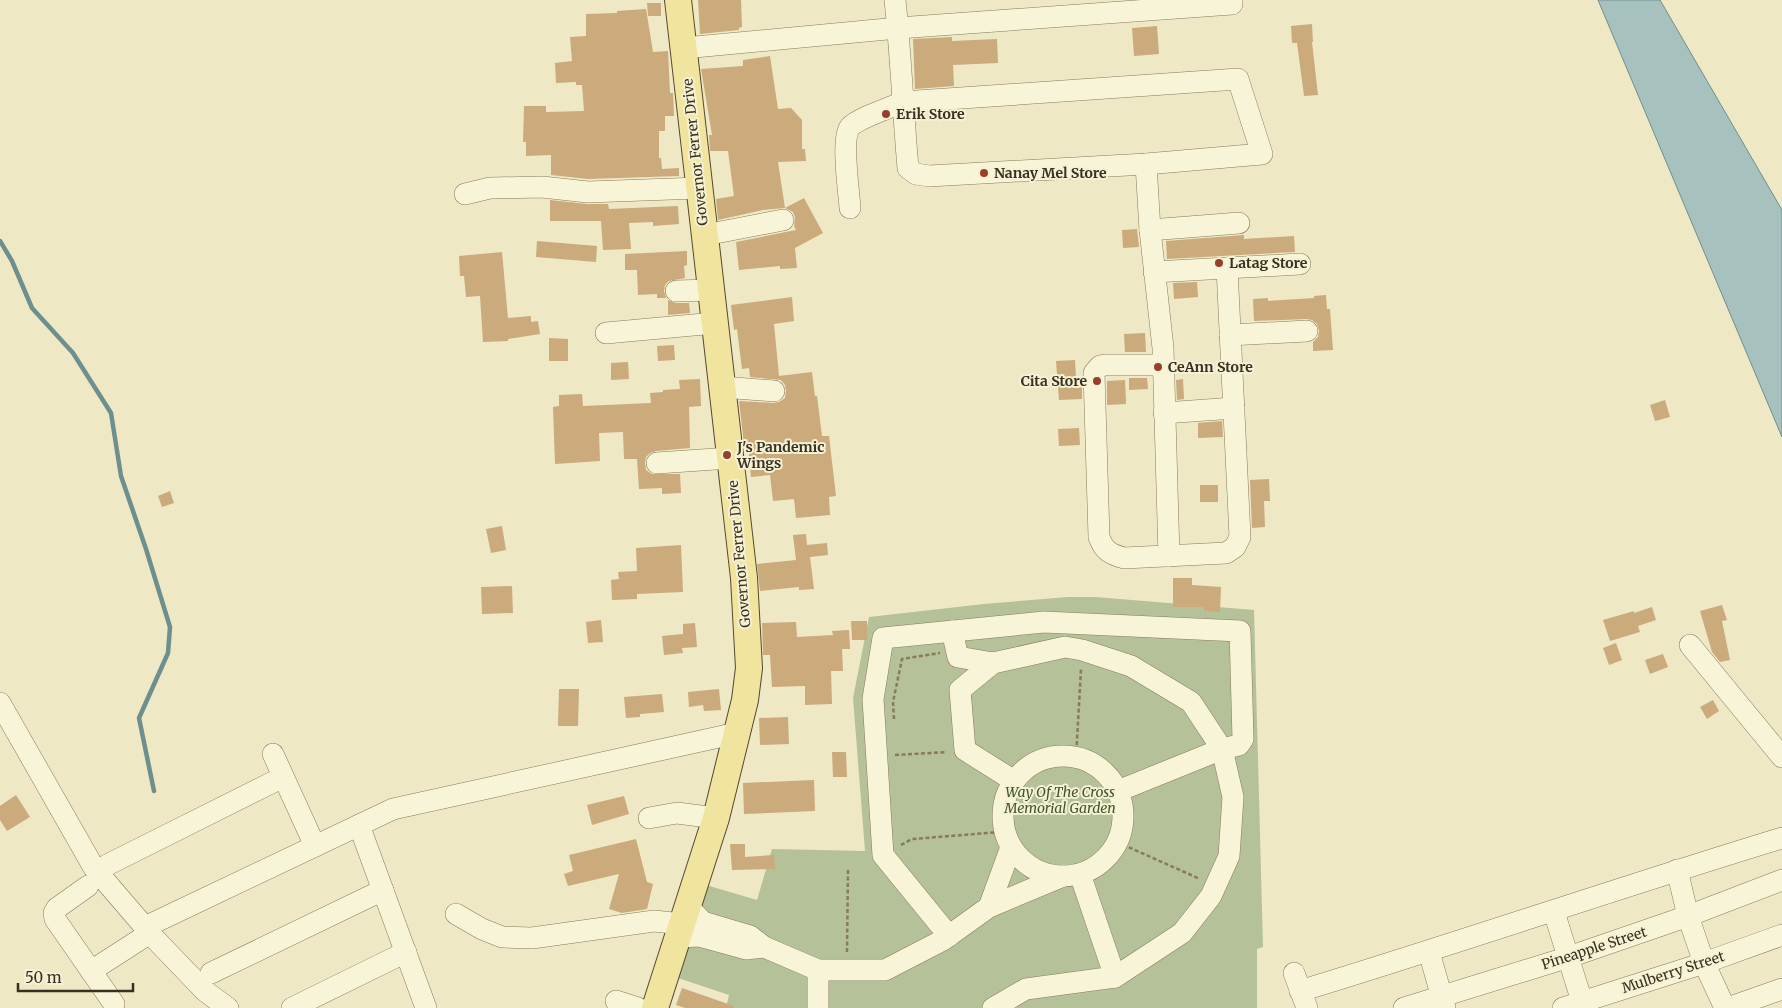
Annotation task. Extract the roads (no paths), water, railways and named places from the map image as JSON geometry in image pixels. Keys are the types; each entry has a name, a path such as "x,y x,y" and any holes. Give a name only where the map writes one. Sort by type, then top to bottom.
{"main road":[{"name":"Governor Ferrer Drive","path":"656,1008 716,818 746,700 749,668 744,578 678,0"}],"street":[{"path":"850,208 846,172 846,134 850,127 857,122 902,102 1238,79 1262,154 1146,164 929,176 916,174 908,168 902,102 896,0"},
{"path":"684,48 898,28 1232,4 1232,0"},
{"path":"1146,164 1150,230 1163,365 1169,556"},
{"path":"465,194 490,188 542,187 588,192 699,188"},
{"path":"705,234 783,220"},
{"path":"1150,230 1239,223"},
{"path":"1154,272 1300,264"},
{"path":"1163,365 1100,366 1095,370 1093,377 1099,537 1102,546 1110,554 1124,558 1226,554 1236,547 1240,537 1227,268"},
{"path":"676,291 710,290"},
{"path":"606,333 715,323"},
{"path":"1230,335 1307,331"},
{"path":"722,386 774,391"},
{"path":"1164,413 1234,408"},
{"path":"657,464 730,458"},
{"path":"955,646 1044,622 1240,631 1243,739 1240,745 1222,749 1118,791"},
{"path":"949,936 884,855 886,756 873,699 883,638 955,646 993,663"},
{"path":"1690,645 1782,757"},
{"path":"955,646 966,750 1014,781"},
{"path":"960,690 993,663 1065,647 1082,650 1131,666 1191,702 1222,749 1232,797 1228,856 1212,896 1182,932 1115,977 1026,989 994,1008"},
{"path":"0,703 94,868 205,991 228,1008"},
{"path":"91,971 148,930 393,809 737,733"},
{"path":"272,754 315,846"},
{"path":"456,914 482,929 502,937 532,938 654,921 703,922 750,936 764,947 818,970 885,970 949,936 989,907 1072,875 1106,858 1117,842 1123,816 1118,791 1105,774 1089,762 1063,756 1040,760 1020,774 1005,797 1002,816 1008,840 1027,865 1042,873 1072,875"},
{"path":"107,865 283,777"},
{"path":"649,818 677,813 716,818"},
{"path":"359,825 426,1008"},
{"path":"1300,991 1429,952 1677,870 1782,838"},
{"path":"989,907 1008,840"},
{"path":"1677,870 1688,916 1704,962 1726,1008 1782,989"},
{"path":"1072,875 1115,977"},
{"name":"Pineapple Street","path":"1404,1008 1443,1002 1688,916 1782,880"},
{"path":"88,886 57,908 54,913 55,919 114,1004"},
{"path":"211,974 382,890"},
{"path":"1554,912 1569,957 1576,1006"},
{"path":"683,923 699,936 746,949 764,947"},
{"name":"Mulberry Street","path":"1576,1006 1782,935"},
{"path":"292,1008 406,952"},
{"path":"1429,952 1443,1002"},
{"path":"818,970 818,1008"},
{"path":"616,1001 638,1008"}],"water":[{"path":"1598,0 1660,0 1782,210 1782,437"}],"waterway":[{"path":"0,241 12,261 32,308 73,353 111,413 121,476 170,627 168,653 139,718 154,791"}],"place":[{"name":"Erik Store","path":"886,114"},
{"name":"Nanay Mel Store","path":"984,173"},
{"name":"Latag Store","path":"1219,263"},
{"name":"CeAnn Store","path":"1158,367"},
{"name":"Cita Store","path":"1097,381"},
{"name":"J's Pandemic Wings","path":"727,455"}],"park label":[{"name":"Way Of The Cross Memorial Garden","path":"1060,800"}]}
